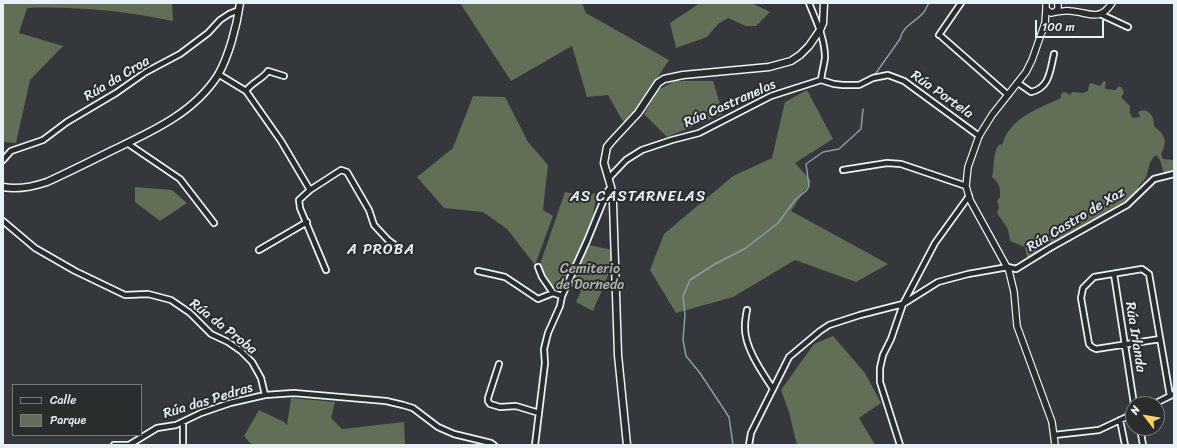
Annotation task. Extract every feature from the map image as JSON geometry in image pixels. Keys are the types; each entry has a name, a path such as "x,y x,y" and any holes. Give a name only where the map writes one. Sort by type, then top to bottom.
{"main road":[{"path":"3,187 23,188 40,184 162,126 181,114 206,90 218,74 234,33 240,3"},
{"path":"627,445 619,360 615,233 611,187 604,163 607,147 638,113 658,83 664,80 683,75 769,67 791,61 809,46 820,30 824,14 824,3"}],"street":[{"path":"809,3 822,35 825,58 821,80"},
{"path":"962,3 940,36 1008,96"},
{"path":"1058,3 1070,10 1093,15 1100,14 1108,9 1112,3"},
{"path":"1045,23 1058,9 1058,3"},
{"path":"1045,5 1049,12 1070,10"},
{"path":"1045,5 1045,23 1032,60 1018,83 992,115 980,136 968,167 966,186 969,196 1008,268 1014,292 1017,326 1052,422 1055,445"},
{"name":"Rúa da Croa","path":"3,160 11,151 43,140 67,122 116,93 146,72 180,54 208,33 220,20 239,10"},
{"path":"1100,14 1128,27"},
{"path":"1018,83 1031,92 1042,88 1046,84 1054,54"},
{"path":"246,91 265,75 268,70 284,76"},
{"path":"218,74 246,91 281,141 310,190"},
{"name":"Rúa Portela","path":"821,80 843,86 859,85 873,78 888,75 904,81 980,136"},
{"name":"Rúa Castranelas","path":"609,178 626,160 642,150 699,133 771,96 821,80"},
{"path":"127,143 180,179 214,223"},
{"path":"843,170 887,163 898,164 966,186"},
{"path":"326,270 300,208 299,200 310,190 341,170 347,172 369,210 374,225 388,240 400,249"},
{"name":"Rúa Castro de Xaz","path":"749,445 751,433 789,357 829,325 903,304 938,282 968,274 1008,268 1016,269 1050,248 1127,205 1154,179 1174,174"},
{"path":"535,445 545,363 544,349 548,333 560,306 562,296 607,192 611,187"},
{"path":"900,445 880,382 880,368 883,355 891,339 903,304 935,243 969,196"},
{"name":"Rúa da Proba","path":"3,221 35,248 75,271 125,295 148,294 171,300 190,313 211,334 228,342 241,351 252,362 261,378 265,395"},
{"path":"259,250 307,222"},
{"path":"538,267 542,277 553,293 562,296"},
{"path":"1160,339 1096,349 1092,347 1089,344 1081,298 1083,288 1094,277 1142,269 1149,274 1160,339 1172,395"},
{"path":"478,271 505,277 538,299 553,293"},
{"name":"Rúa Irlanda","path":"1114,274 1133,396"},
{"path":"747,310 744,326 748,343 773,389"},
{"path":"499,364 488,398 490,404 500,406 516,406 539,413"},
{"path":"265,395 294,393 386,401 413,408 438,428 494,445"},
{"name":"Rúa das Pedras","path":"114,445 129,444 157,428 176,425 201,413 230,403 265,395"},
{"path":"1054,435 1099,430 1125,418"},
{"path":"1120,420 1125,445"},
{"path":"183,422 183,445"}],"green space":[{"path":"3,3 172,3 173,21 137,14 100,10 27,8 19,33 63,46 30,80 16,143 3,142"},
{"path":"460,3 582,3 586,13 669,60 631,118 625,122 622,120 608,95 587,97 572,46 511,81"},
{"path":"700,3 752,3 770,12 756,26 746,26 728,18 718,24 707,37 676,48 670,23"},
{"path":"675,81 713,81 723,114 667,137 644,114 658,90"},
{"path":"1104,81 1106,82 1106,89 1115,90 1119,86 1122,88 1124,93 1121,97 1130,106 1130,113 1133,118 1140,117 1138,112 1145,111 1150,113 1154,126 1161,132 1164,138 1165,142 1161,154 1163,159 1174,160 1174,176 1164,174 1160,160 1156,155 1151,160 1147,176 1139,186 1139,191 1109,217 1103,221 1086,227 1070,242 1045,244 1039,248 1035,255 1032,257 1027,257 1025,247 1010,241 1008,229 997,213 999,208 997,201 1000,197 1000,188 992,177 997,147 1000,144 1002,145 1011,127 1034,110 1061,98 1061,94 1064,92 1070,95 1072,92 1083,93 1088,91 1091,83 1100,86"},
{"path":"807,90 833,139 795,163 811,181 791,211 888,264 856,282 795,260 733,297 676,313 650,270 664,234 733,176 772,158 785,102"},
{"path":"473,96 505,97 528,142 548,165 543,210 553,216 535,265 507,229 483,212 444,208 417,177 453,148"},
{"path":"135,187 172,190 187,203 160,221 135,202"},
{"path":"565,192 585,196 597,193 592,220 579,252 560,291 554,290 539,267"},
{"name":"Cemiterio de Dorneda","path":"589,245 612,250 609,273 593,311 576,302 581,291 568,285"},
{"path":"833,336 865,373 881,403 859,418 875,445 797,445 789,412 781,390 814,344"},
{"path":"291,398 335,402 331,418 342,429 404,422 405,445 257,445 250,443 244,436 259,410 284,422 287,425"}],"waterway":[{"path":"872,76 876,73 900,39 904,30 924,12 929,3"},
{"path":"733,445 729,417 700,373 686,356 683,340 685,315 683,296 690,280 715,264 746,248 778,223 795,200 806,191 809,186 806,164 823,152 839,149 861,129 863,109"}],"district":[{"name":"AS CASTARNELAS","path":"638,197"},
{"name":"A PROBA","path":"381,250"}]}
